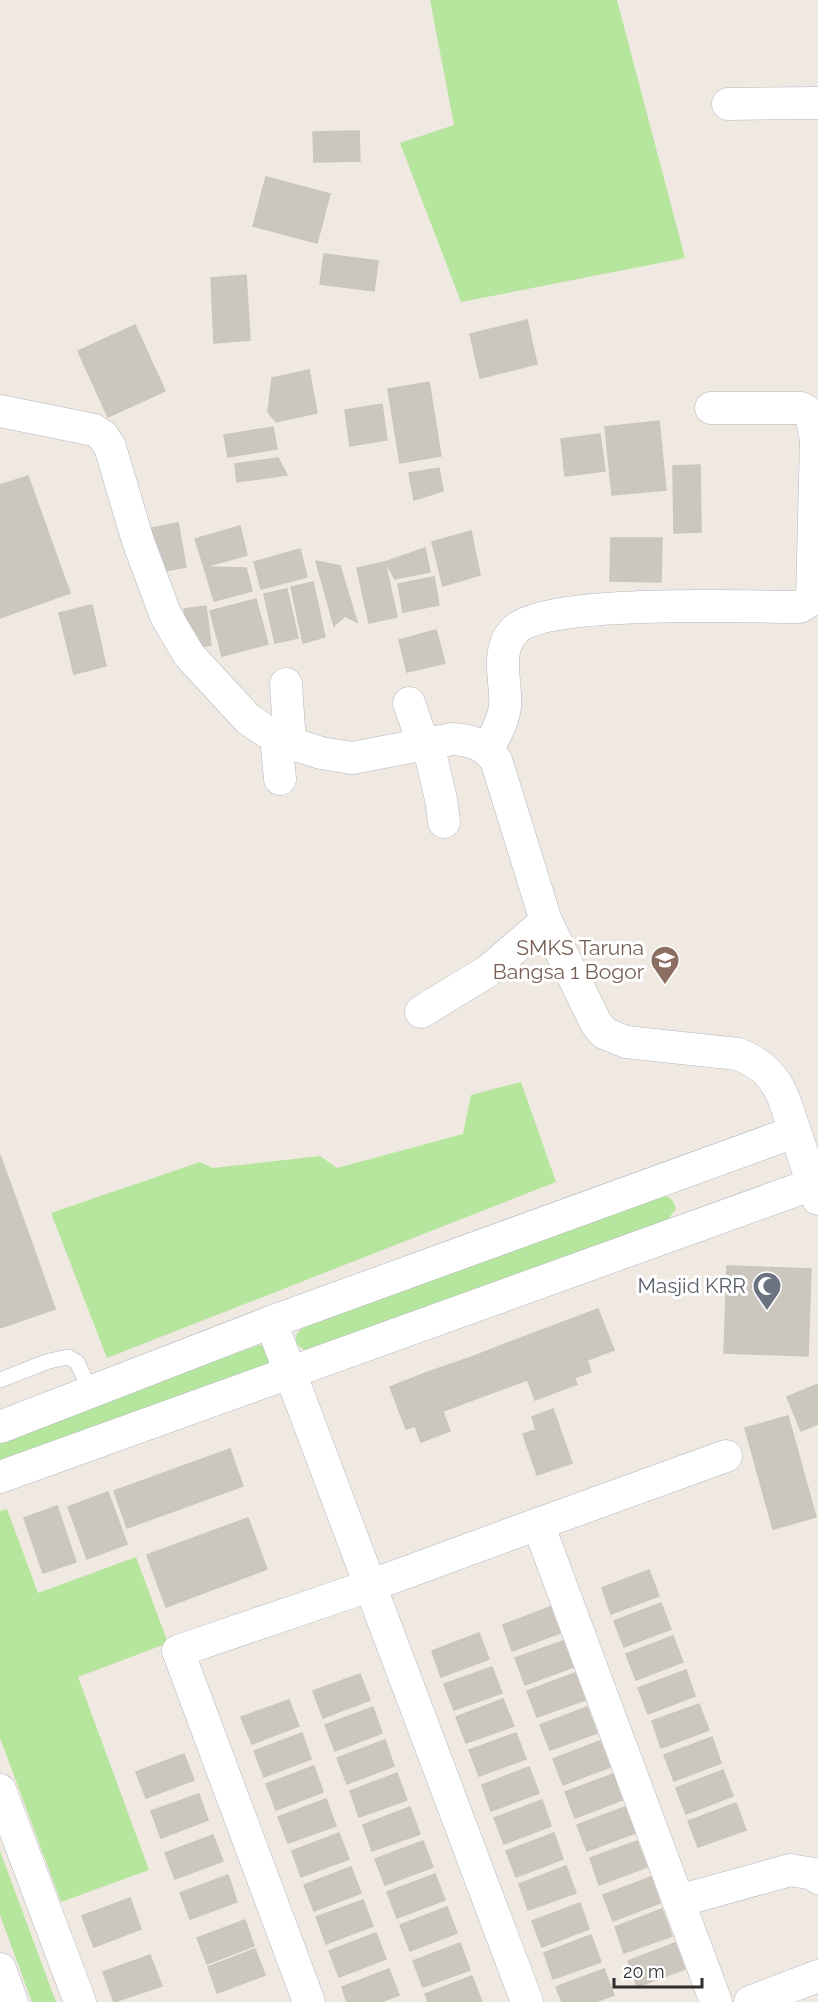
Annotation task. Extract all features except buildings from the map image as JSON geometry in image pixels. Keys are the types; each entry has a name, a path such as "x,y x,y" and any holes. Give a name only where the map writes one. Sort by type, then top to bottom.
{"street":[{"path":"728,104 818,103"},
{"path":"488,749 501,723 505,706 503,654 513,631 537,619 575,611 686,605 800,607 815,599 816,440 811,414 801,408 711,408"},
{"path":"0,411 94,430 103,436 110,447 138,541 166,616 197,664 248,719 283,740 321,753 352,758 452,740 467,740 488,749 496,760 546,921 596,1023 604,1034 626,1042 738,1054 753,1060 768,1071 779,1087 816,1191 290,1373 0,1477"},
{"path":"280,779 286,684"},
{"path":"409,703 438,781 444,822"},
{"path":"421,1012 488,971 546,921"},
{"path":"0,1427 271,1322 794,1132"},
{"path":"271,1322 372,1585 527,2002"},
{"path":"309,2002 178,1651 372,1585 726,1456"},
{"path":"538,1524 716,2002"},
{"path":"0,1790 80,2002"},
{"path":"679,1901 790,1870 814,1874 818,1878"},
{"path":"0,1969 12,2002"},
{"path":"750,2002 818,1976"}],"lane":[{"path":"0,1380 49,1361 68,1357 78,1362 91,1392"}],"green space":[{"path":"430,0 617,0 685,258 461,302 400,143 454,125"},
{"path":"521,1082 556,1182 107,1358 51,1213 200,1162 213,1168 320,1156 337,1168 463,1134 471,1095"},
{"path":"664,1196 672,1200 676,1209 668,1219 307,1351 297,1343 296,1336 305,1327"},
{"path":"259,1345 268,1346 272,1365 0,1466 0,1441"},
{"path":"7,1509 38,1593 136,1557 168,1643 78,1677 149,1870 61,1902 0,1738 0,1511"},
{"path":"0,1851 56,2002 32,2002 0,1915"}],"place":[{"name":"SMKS Taruna Bangsa 1 Bogor","path":"665,986"},
{"name":"Masjid KRR","path":"767,1312"}]}
